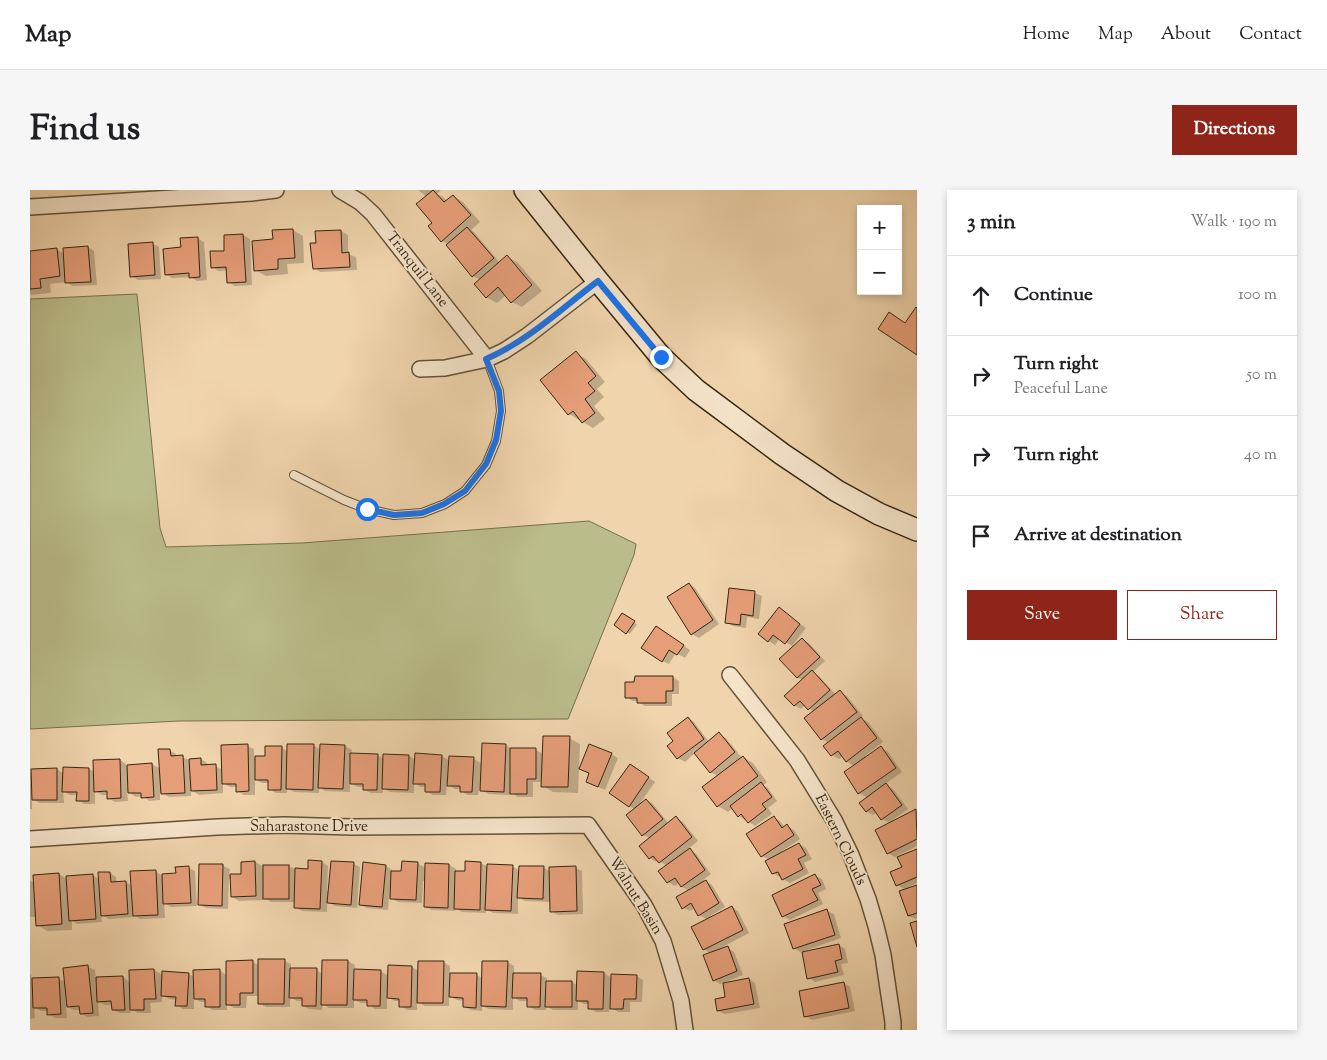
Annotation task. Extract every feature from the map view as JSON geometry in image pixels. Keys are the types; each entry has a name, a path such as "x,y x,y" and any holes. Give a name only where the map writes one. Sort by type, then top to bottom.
{"main road":[{"path":"525,190 661,357 696,390 782,454 837,491 879,514 917,530"}],"street":[{"path":"30,207 64,197 276,190"},
{"name":"Tranquil Lane","path":"340,190 360,202 373,214 486,359"},
{"path":"420,369 444,368 486,359 504,351 527,336 598,281"},
{"name":"Eastern Clouds","path":"730,675 797,760 834,820 851,855 876,926 884,965 893,1030"},
{"name":"Saharastone Drive","path":"30,839 217,827 284,825 352,828 588,825"},
{"name":"Walnut Basin","path":"588,825 644,905 657,928 663,941 681,1001 686,1030"}],"lane":[{"path":"294,475 359,506 394,515 422,513 444,504 465,491 486,464 496,440 501,411 499,391 486,359"}],"green space":[{"path":"137,294 160,528 166,547 302,543 589,521 636,544 634,555 568,719 179,721 30,729 30,299"}],"building":[{"path":"433,190 444,202 453,195 471,215 441,242 428,226 432,223 416,204"},
{"path":"467,227 494,258 472,277 446,245"},
{"path":"293,229 295,258 278,259 278,269 254,271 252,241 273,239 272,230"},
{"path":"341,230 342,253 349,252 350,267 313,269 310,243 316,243 315,231"},
{"path":"243,234 246,282 227,283 226,267 211,268 210,251 224,251 224,235"},
{"path":"198,237 200,277 189,278 189,273 165,275 163,249 181,247 180,238"},
{"path":"153,242 155,275 130,277 128,244"},
{"path":"88,246 91,282 65,283 63,248"},
{"path":"57,248 60,276 40,279 41,288 30,289 30,251"},
{"path":"507,255 532,285 511,303 498,287 486,298 474,284"},
{"path":"916,307 917,355 878,329 889,312 905,323"},
{"path":"576,351 596,376 588,383 595,391 585,399 595,413 582,423 573,411 568,415 540,380"},
{"path":"689,583 713,620 691,635 667,597"},
{"path":"729,588 755,591 753,616 741,614 740,625 725,623"},
{"path":"779,607 800,624 785,644 773,635 768,642 758,634"},
{"path":"622,613 635,621 626,634 614,625"},
{"path":"656,626 684,645 677,655 669,650 662,662 641,648"},
{"path":"802,638 820,657 797,678 779,659"},
{"path":"812,670 830,690 808,710 800,701 794,706 784,696"},
{"path":"635,676 673,676 673,691 666,691 666,703 637,703 637,698 625,698 625,682 634,682"},
{"path":"840,690 857,712 821,740 804,718"},
{"path":"688,717 704,739 677,759 667,746 673,741 667,733"},
{"path":"861,717 877,738 846,762 838,751 831,756 823,746"},
{"path":"719,732 735,752 710,773 694,753"},
{"path":"543,736 570,736 568,787 541,787"},
{"path":"482,743 506,744 504,792 480,791"},
{"path":"248,744 249,791 236,792 236,784 222,784 221,745"},
{"path":"287,744 314,744 313,790 286,789"},
{"path":"320,744 345,745 343,789 318,788"},
{"path":"589,744 612,753 598,787 586,782 589,773 579,769"},
{"path":"265,746 282,746 281,790 268,790 268,780 255,780 255,756 265,756"},
{"path":"881,746 896,768 858,794 844,772"},
{"path":"510,748 536,748 536,779 527,779 527,794 510,794"},
{"path":"158,749 170,749 171,756 183,755 185,793 161,794"},
{"path":"350,753 378,754 377,790 363,790 363,784 350,784"},
{"path":"415,753 442,755 440,792 425,792 425,784 413,784"},
{"path":"383,754 409,755 408,790 382,789"},
{"path":"449,756 474,757 472,792 460,792 460,786 447,786"},
{"path":"743,756 758,776 717,807 702,787"},
{"path":"201,758 201,765 216,764 217,790 191,791 189,759"},
{"path":"120,759 121,798 107,799 107,791 94,792 93,760"},
{"path":"152,763 154,797 141,798 141,793 128,793 127,765"},
{"path":"630,764 649,777 629,807 609,793"},
{"path":"63,767 89,768 89,801 76,801 77,792 62,792"},
{"path":"57,768 57,800 32,800 31,769"},
{"path":"761,782 772,797 762,804 766,809 748,823 741,814 738,817 730,806"},
{"path":"886,783 902,805 881,820 872,807 866,812 859,803"},
{"path":"646,799 663,819 642,836 626,815"},
{"path":"916,809 917,839 887,854 875,830"},
{"path":"676,816 692,837 659,863 653,856 649,859 639,846"},
{"path":"774,816 782,828 787,824 794,835 761,857 746,834"},
{"path":"799,843 806,855 798,859 803,869 782,880 778,872 772,874 765,861"},
{"path":"690,848 705,870 681,887 675,878 667,883 658,871"},
{"path":"917,849 917,877 896,886 890,872 902,867 897,857"},
{"path":"308,860 322,861 320,909 294,908 295,868 308,869"},
{"path":"255,861 256,896 231,897 230,874 241,874 241,862"},
{"path":"331,861 354,862 351,905 327,903"},
{"path":"402,861 418,862 416,900 390,899 391,871 401,871"},
{"path":"465,861 481,862 480,910 454,909 455,871 465,871"},
{"path":"363,862 386,865 382,907 359,905"},
{"path":"425,863 449,864 448,908 424,907"},
{"path":"199,864 223,864 222,906 198,905"},
{"path":"487,864 513,865 511,911 485,910"},
{"path":"263,865 289,865 289,899 263,899"},
{"path":"189,866 191,903 163,904 162,874 176,873 175,867"},
{"path":"519,866 544,866 543,899 517,898"},
{"path":"576,866 577,911 550,912 549,867"},
{"path":"156,870 158,915 133,916 130,871"},
{"path":"98,872 110,872 111,882 126,881 128,914 101,916"},
{"path":"59,873 62,924 36,926 33,875"},
{"path":"93,874 96,919 69,921 66,876"},
{"path":"815,874 821,885 812,889 818,900 782,917 772,895"},
{"path":"706,880 719,903 698,916 691,903 682,909 676,897"},
{"path":"917,885 917,913 908,916 899,891"},
{"path":"732,906 743,930 703,950 691,927"},
{"path":"827,909 835,935 793,949 784,924"},
{"path":"917,921 917,947 910,923"},
{"path":"839,944 842,959 835,961 838,972 807,979 802,952"},
{"path":"728,946 737,971 713,981 703,955"},
{"path":"258,959 285,959 284,1004 258,1004"},
{"path":"253,960 253,993 240,993 240,1005 226,1005 226,961"},
{"path":"322,960 348,960 347,1005 321,1005"},
{"path":"418,961 444,961 443,1003 417,1003"},
{"path":"482,961 508,961 506,1007 481,1006"},
{"path":"88,965 93,1013 80,1014 79,1006 67,1007 63,968"},
{"path":"388,965 412,966 411,1007 399,1007 399,999 387,998"},
{"path":"290,968 317,968 316,1006 302,1006 302,998 289,998"},
{"path":"154,969 156,999 144,999 144,1010 130,1010 129,970"},
{"path":"220,969 220,1007 205,1007 205,999 194,999 193,970"},
{"path":"354,969 381,970 380,1006 367,1006 367,1000 353,1000"},
{"path":"162,971 189,973 187,1006 175,1006 176,997 161,996"},
{"path":"577,971 604,972 603,1009 588,1009 588,1001 576,1001"},
{"path":"450,973 477,973 476,1008 463,1007 463,998 449,997"},
{"path":"513,973 541,973 540,1007 527,1007 527,998 512,998"},
{"path":"611,974 637,975 636,999 624,999 623,1009 610,1009"},
{"path":"123,976 125,1010 112,1010 111,1001 97,1002 96,977"},
{"path":"59,977 61,1014 47,1015 47,1008 33,1008 32,978"},
{"path":"749,978 754,1004 717,1011 715,999 725,997 723,983"},
{"path":"546,981 572,981 572,1007 545,1007"},
{"path":"844,982 849,1008 804,1017 799,991"}],"route":[{"path":"367,509 394,515 422,513 444,504 465,491 486,464 496,440 501,411 499,391 486,359 504,351 527,336 598,281 661,357"}]}
